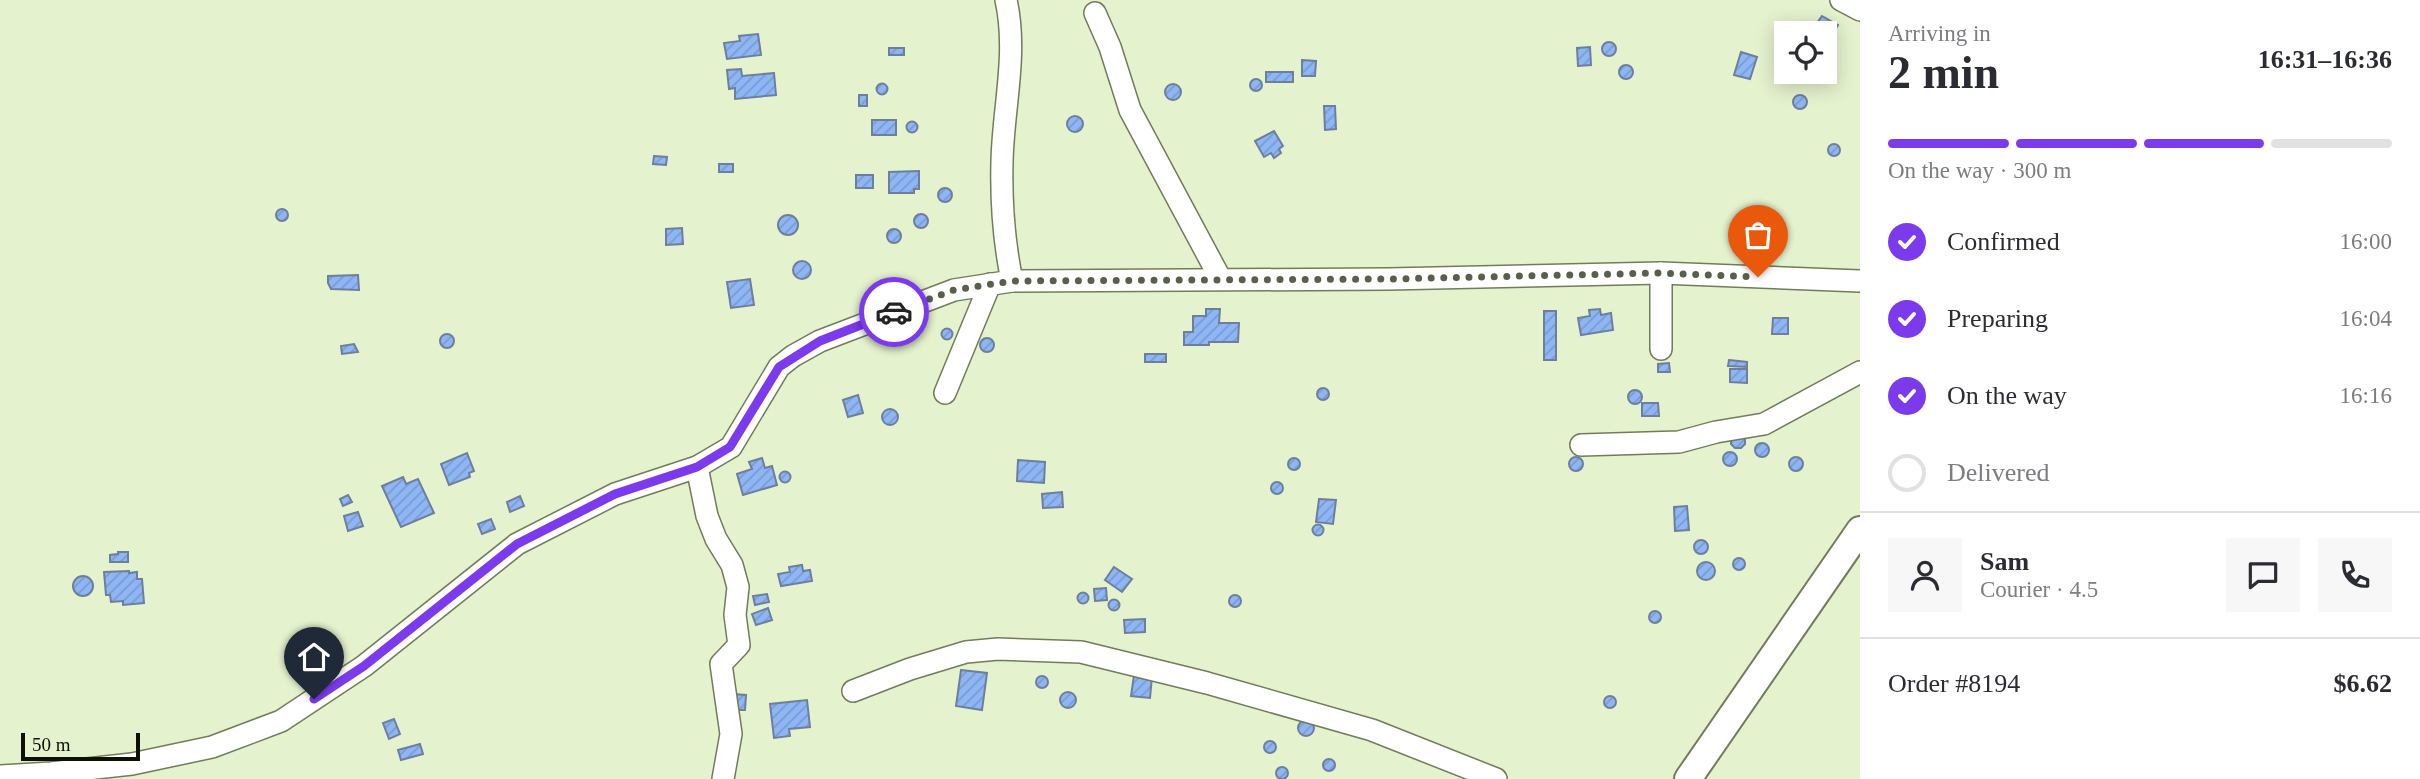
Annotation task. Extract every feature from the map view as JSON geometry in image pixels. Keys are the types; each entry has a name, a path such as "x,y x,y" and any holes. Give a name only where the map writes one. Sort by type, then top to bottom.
{"main road":[{"path":"1688,779 1860,530"}],"street":[{"path":"1006,0 1011,55 1002,162 1006,248 1012,281"},
{"path":"1840,0 1860,10"},
{"path":"1095,13 1110,47 1130,110 1220,278"},
{"path":"1661,273 1661,349"},
{"path":"0,776 51,774 132,764 212,747 281,721 364,666 517,544 615,494 697,467 730,447 779,367 793,356 820,341 954,290 1012,281 1389,279 1661,273 1860,281"},
{"path":"945,393 990,284"},
{"path":"1581,445 1679,442 1716,432 1764,425 1860,372"},
{"path":"697,467 707,516 716,539 732,565 738,587 735,615 739,645 721,664 731,734 723,779"},
{"path":"853,691 910,669 966,652 998,649 1081,652 1207,683 1372,730 1496,779"}],"building":[{"path":"1822,16 1831,21 1818,21"},
{"path":"758,34 761,55 727,59 724,43 740,41 739,36"},
{"path":"1606,42 1612,42 1616,49 1612,56 1606,56 1602,52 1602,46"},
{"path":"1590,47 1591,65 1578,66 1577,48"},
{"path":"889,48 904,48 904,55 889,55"},
{"path":"1741,52 1757,57 1750,79 1734,75"},
{"path":"1302,60 1316,61 1315,76 1302,76"},
{"path":"1623,65 1629,65 1633,72 1629,79 1623,79 1619,75 1619,69"},
{"path":"741,69 742,76 774,73 776,95 735,99 735,88 729,89 727,70"},
{"path":"1266,72 1293,72 1293,82 1266,82"},
{"path":"1256,79 1262,85 1256,91 1250,85"},
{"path":"882,83 888,89 882,95 876,89"},
{"path":"1173,84 1181,92 1173,100 1165,92"},
{"path":"859,95 867,95 867,106 859,106"},
{"path":"1797,95 1803,95 1807,102 1803,109 1797,109 1793,105 1793,99"},
{"path":"1324,106 1335,106 1336,129 1325,130"},
{"path":"1075,116 1083,124 1075,132 1067,124"},
{"path":"872,120 896,120 896,135 872,135"},
{"path":"912,121 918,127 912,133 906,127"},
{"path":"1274,131 1283,146 1279,149 1281,153 1274,158 1271,153 1264,157 1255,141"},
{"path":"1834,144 1840,150 1834,156 1828,150"},
{"path":"654,156 667,157 666,165 653,164"},
{"path":"719,164 733,164 733,172 719,172"},
{"path":"919,171 919,189 914,189 914,193 889,193 889,172"},
{"path":"856,175 873,175 873,188 856,188"},
{"path":"945,188 950,190 950,200 945,202 940,200 938,195 940,190"},
{"path":"282,209 288,215 282,221 276,215"},
{"path":"921,214 926,216 926,226 921,228 916,226 914,221 916,216"},
{"path":"784,215 792,215 798,225 792,235 784,235 778,229 778,221"},
{"path":"682,228 683,244 666,245 666,229"},
{"path":"894,229 899,231 899,241 894,243 889,241 887,236 889,231"},
{"path":"802,261 808,264 811,270 808,276 802,279 796,276 793,270 796,264"},
{"path":"358,275 359,290 331,289 328,283 328,276"},
{"path":"750,279 754,305 731,308 727,282"},
{"path":"1206,309 1220,309 1219,323 1239,323 1238,342 1184,345 1184,332 1193,332 1193,316 1206,316"},
{"path":"1600,309 1601,315 1611,313 1613,330 1581,335 1578,318 1590,316 1589,310"},
{"path":"1544,311 1556,311 1556,360 1544,360"},
{"path":"1773,318 1788,318 1788,334 1772,334"},
{"path":"947,328 953,334 947,340 941,334"},
{"path":"447,334 452,336 452,346 447,348 442,346 440,341 442,336"},
{"path":"987,338 992,340 992,350 987,352 982,350 980,345 982,340"},
{"path":"354,344 358,352 342,354 341,346"},
{"path":"1145,354 1166,354 1166,362 1145,362"},
{"path":"1729,360 1747,362 1747,367 1728,366"},
{"path":"1669,363 1670,372 1658,372 1658,364"},
{"path":"1730,369 1747,369 1747,383 1730,382"},
{"path":"1323,388 1329,394 1323,400 1317,394"},
{"path":"1632,390 1638,390 1642,397 1638,404 1632,404 1628,400 1628,394"},
{"path":"858,395 863,413 848,417 843,400"},
{"path":"1642,403 1658,403 1659,416 1642,416"},
{"path":"887,409 893,409 898,417 896,423 887,425 882,420 882,414"},
{"path":"1741,434 1745,438 1745,444 1741,448 1735,448 1731,444 1731,438"},
{"path":"1759,443 1765,443 1769,450 1765,457 1759,457 1755,453 1755,447"},
{"path":"1727,452 1733,452 1737,459 1733,466 1727,466 1723,462 1723,456"},
{"path":"467,453 474,471 469,473 470,477 449,485 441,464"},
{"path":"1573,457 1579,457 1583,464 1579,471 1573,471 1569,467 1569,461"},
{"path":"1793,457 1799,457 1803,464 1799,471 1793,471 1789,467 1789,461"},
{"path":"762,458 765,468 772,466 777,485 743,495 737,474 752,469 749,462"},
{"path":"1294,458 1300,464 1294,470 1288,464"},
{"path":"1018,460 1045,462 1044,483 1017,481"},
{"path":"785,471 791,477 785,483 779,477"},
{"path":"403,477 406,484 418,479 434,513 401,527 382,486"},
{"path":"1277,482 1283,488 1277,494 1271,488"},
{"path":"1062,492 1063,507 1043,508 1042,494"},
{"path":"348,495 352,502 343,506 340,499"},
{"path":"520,496 524,506 510,512 507,502"},
{"path":"1319,499 1336,500 1333,524 1316,522"},
{"path":"1687,506 1689,530 1675,531 1674,507"},
{"path":"358,512 363,526 348,531 344,516"},
{"path":"491,519 495,529 482,534 478,524"},
{"path":"1318,524 1324,530 1318,536 1312,530"},
{"path":"1698,540 1704,540 1708,547 1704,554 1698,554 1694,550 1694,544"},
{"path":"128,552 128,562 110,562 110,555"},
{"path":"1739,558 1745,564 1739,570 1733,564"},
{"path":"1702,562 1710,562 1715,571 1713,578 1702,580 1697,575 1697,567"},
{"path":"802,565 803,571 810,570 812,581 781,586 778,574 790,572 789,567"},
{"path":"1114,567 1132,579 1122,592 1105,580"},
{"path":"104,572 137,572 137,579 142,579 144,603 123,605 123,601 111,602 110,595 106,595"},
{"path":"83,576 90,579 93,586 90,593 83,596 76,593 73,586 76,579"},
{"path":"1106,588 1107,600 1095,601 1094,589"},
{"path":"1083,592 1089,598 1083,604 1077,598"},
{"path":"767,594 769,602 755,605 753,596"},
{"path":"1235,595 1241,601 1235,607 1229,601"},
{"path":"1114,599 1120,605 1114,611 1108,605"},
{"path":"768,608 772,620 756,625 752,614"},
{"path":"1655,611 1661,617 1655,623 1649,617"},
{"path":"1145,619 1145,632 1125,633 1124,620"},
{"path":"961,670 987,673 982,710 956,706"},
{"path":"1134,675 1152,677 1150,698 1131,696"},
{"path":"1042,676 1048,682 1042,688 1036,682"},
{"path":"1065,692 1071,692 1076,700 1074,706 1065,708 1060,703 1060,697"},
{"path":"733,694 746,695 745,710 732,710"},
{"path":"1610,696 1616,702 1610,708 1604,702"},
{"path":"807,700 810,727 789,729 790,736 774,738 770,704"},
{"path":"394,719 400,734 389,739 383,723"},
{"path":"1306,720 1314,728 1306,736 1298,728"},
{"path":"1270,741 1276,747 1270,753 1264,747"},
{"path":"420,744 423,754 401,760 398,750"},
{"path":"1329,759 1335,765 1329,771 1323,765"},
{"path":"1282,767 1288,773 1282,779 1276,773"}],"way so far":[{"path":"894,312 954,290 1012,281 1389,279 1661,273 1758,277"}],"route":[{"path":"314,699 364,666 517,544 615,494 697,467 730,447 779,367 820,341 894,312"}]}
